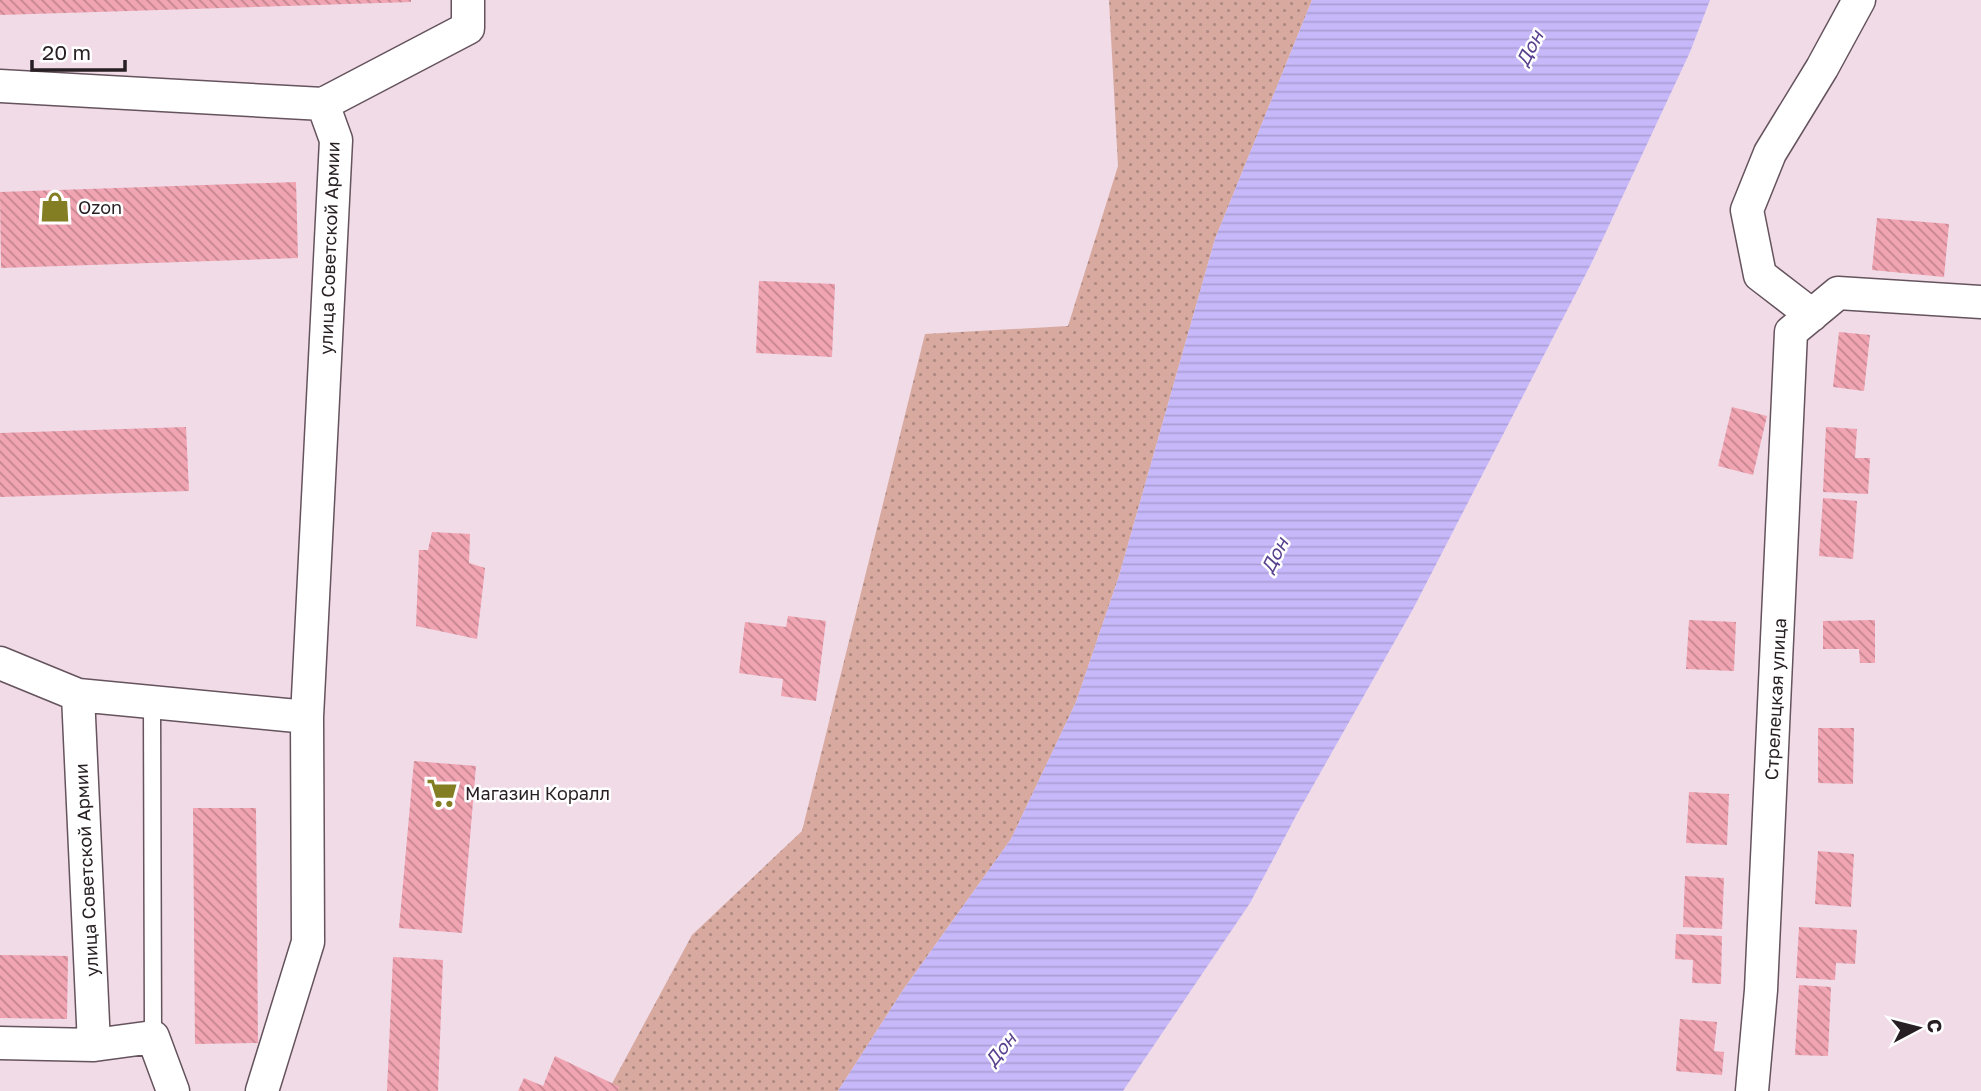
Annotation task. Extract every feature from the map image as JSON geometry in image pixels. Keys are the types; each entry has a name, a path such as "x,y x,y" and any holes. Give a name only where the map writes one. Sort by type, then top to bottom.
{"street":[{"path":"0,86 323,104 468,28 468,0"},
{"path":"1812,315 1760,275 1747,210 1770,153 1822,68 1859,0"},
{"name":"улица Советской Армии","path":"262,1091 308,942 307,718 336,140 323,104"},
{"name":"Стрелецкая улица","path":"1752,1091 1761,990 1791,332 1838,293 1981,302"},
{"path":"0,663 78,695 307,718"},
{"name":"улица Советской Армии","path":"78,695 94,1045"},
{"path":"0,1043 94,1045 153,1037 173,1091"}],"lane":[{"path":"152,703 153,1037"}],"shaded area":[{"path":"1109,0 1312,0 1215,239 1119,576 1076,702 1011,839 903,990 838,1091 608,1091 692,935 802,831 925,334 1068,326 1118,166"}],"water":[{"name":"Дон","path":"1312,0 1710,0 1690,52 1591,264 1413,609 1250,903 1123,1091 838,1091 903,990 1011,839 1076,702 1119,576 1215,239"}],"building":[{"path":"0,0 411,0 411,2 0,15"},
{"path":"296,182 298,258 1,268 0,192"},
{"path":"1877,218 1949,224 1944,277 1872,270"},
{"path":"759,281 835,284 832,357 756,353"},
{"path":"1839,332 1870,335 1864,391 1833,387"},
{"path":"1732,407 1767,416 1753,475 1718,466"},
{"path":"186,427 189,491 0,497 0,433"},
{"path":"1826,427 1857,429 1855,458 1870,458 1868,494 1823,492"},
{"path":"1823,498 1857,501 1853,559 1819,556"},
{"path":"432,532 470,534 469,563 485,568 477,639 416,626 419,550 428,550"},
{"path":"788,616 826,621 816,701 781,696 783,679 739,673 745,622 786,627"},
{"path":"1689,620 1736,622 1734,671 1686,669"},
{"path":"1875,620 1875,663 1860,663 1859,649 1823,649 1823,621"},
{"path":"1818,728 1854,728 1853,784 1818,783"},
{"path":"414,761 476,766 462,933 399,928"},
{"path":"1689,792 1729,794 1727,845 1686,843"},
{"path":"193,808 256,808 258,1043 195,1044"},
{"path":"1818,851 1854,854 1851,907 1815,904"},
{"path":"1685,876 1724,878 1722,929 1683,927"},
{"path":"1799,927 1857,930 1855,964 1836,963 1835,980 1796,978"},
{"path":"1676,934 1722,936 1721,984 1692,983 1693,960 1675,959"},
{"path":"0,955 68,956 67,1019 0,1018"},
{"path":"393,957 443,960 438,1091 387,1091"},
{"path":"1799,985 1831,987 1828,1056 1795,1055"},
{"path":"1680,1019 1717,1022 1714,1051 1724,1052 1722,1075 1676,1071"},
{"path":"555,1056 620,1087 618,1091 518,1091 524,1078 543,1086"}],"place":[{"name":"Ozon","path":"55,207"},
{"name":"Магазин Коралл","path":"442,793"}]}
